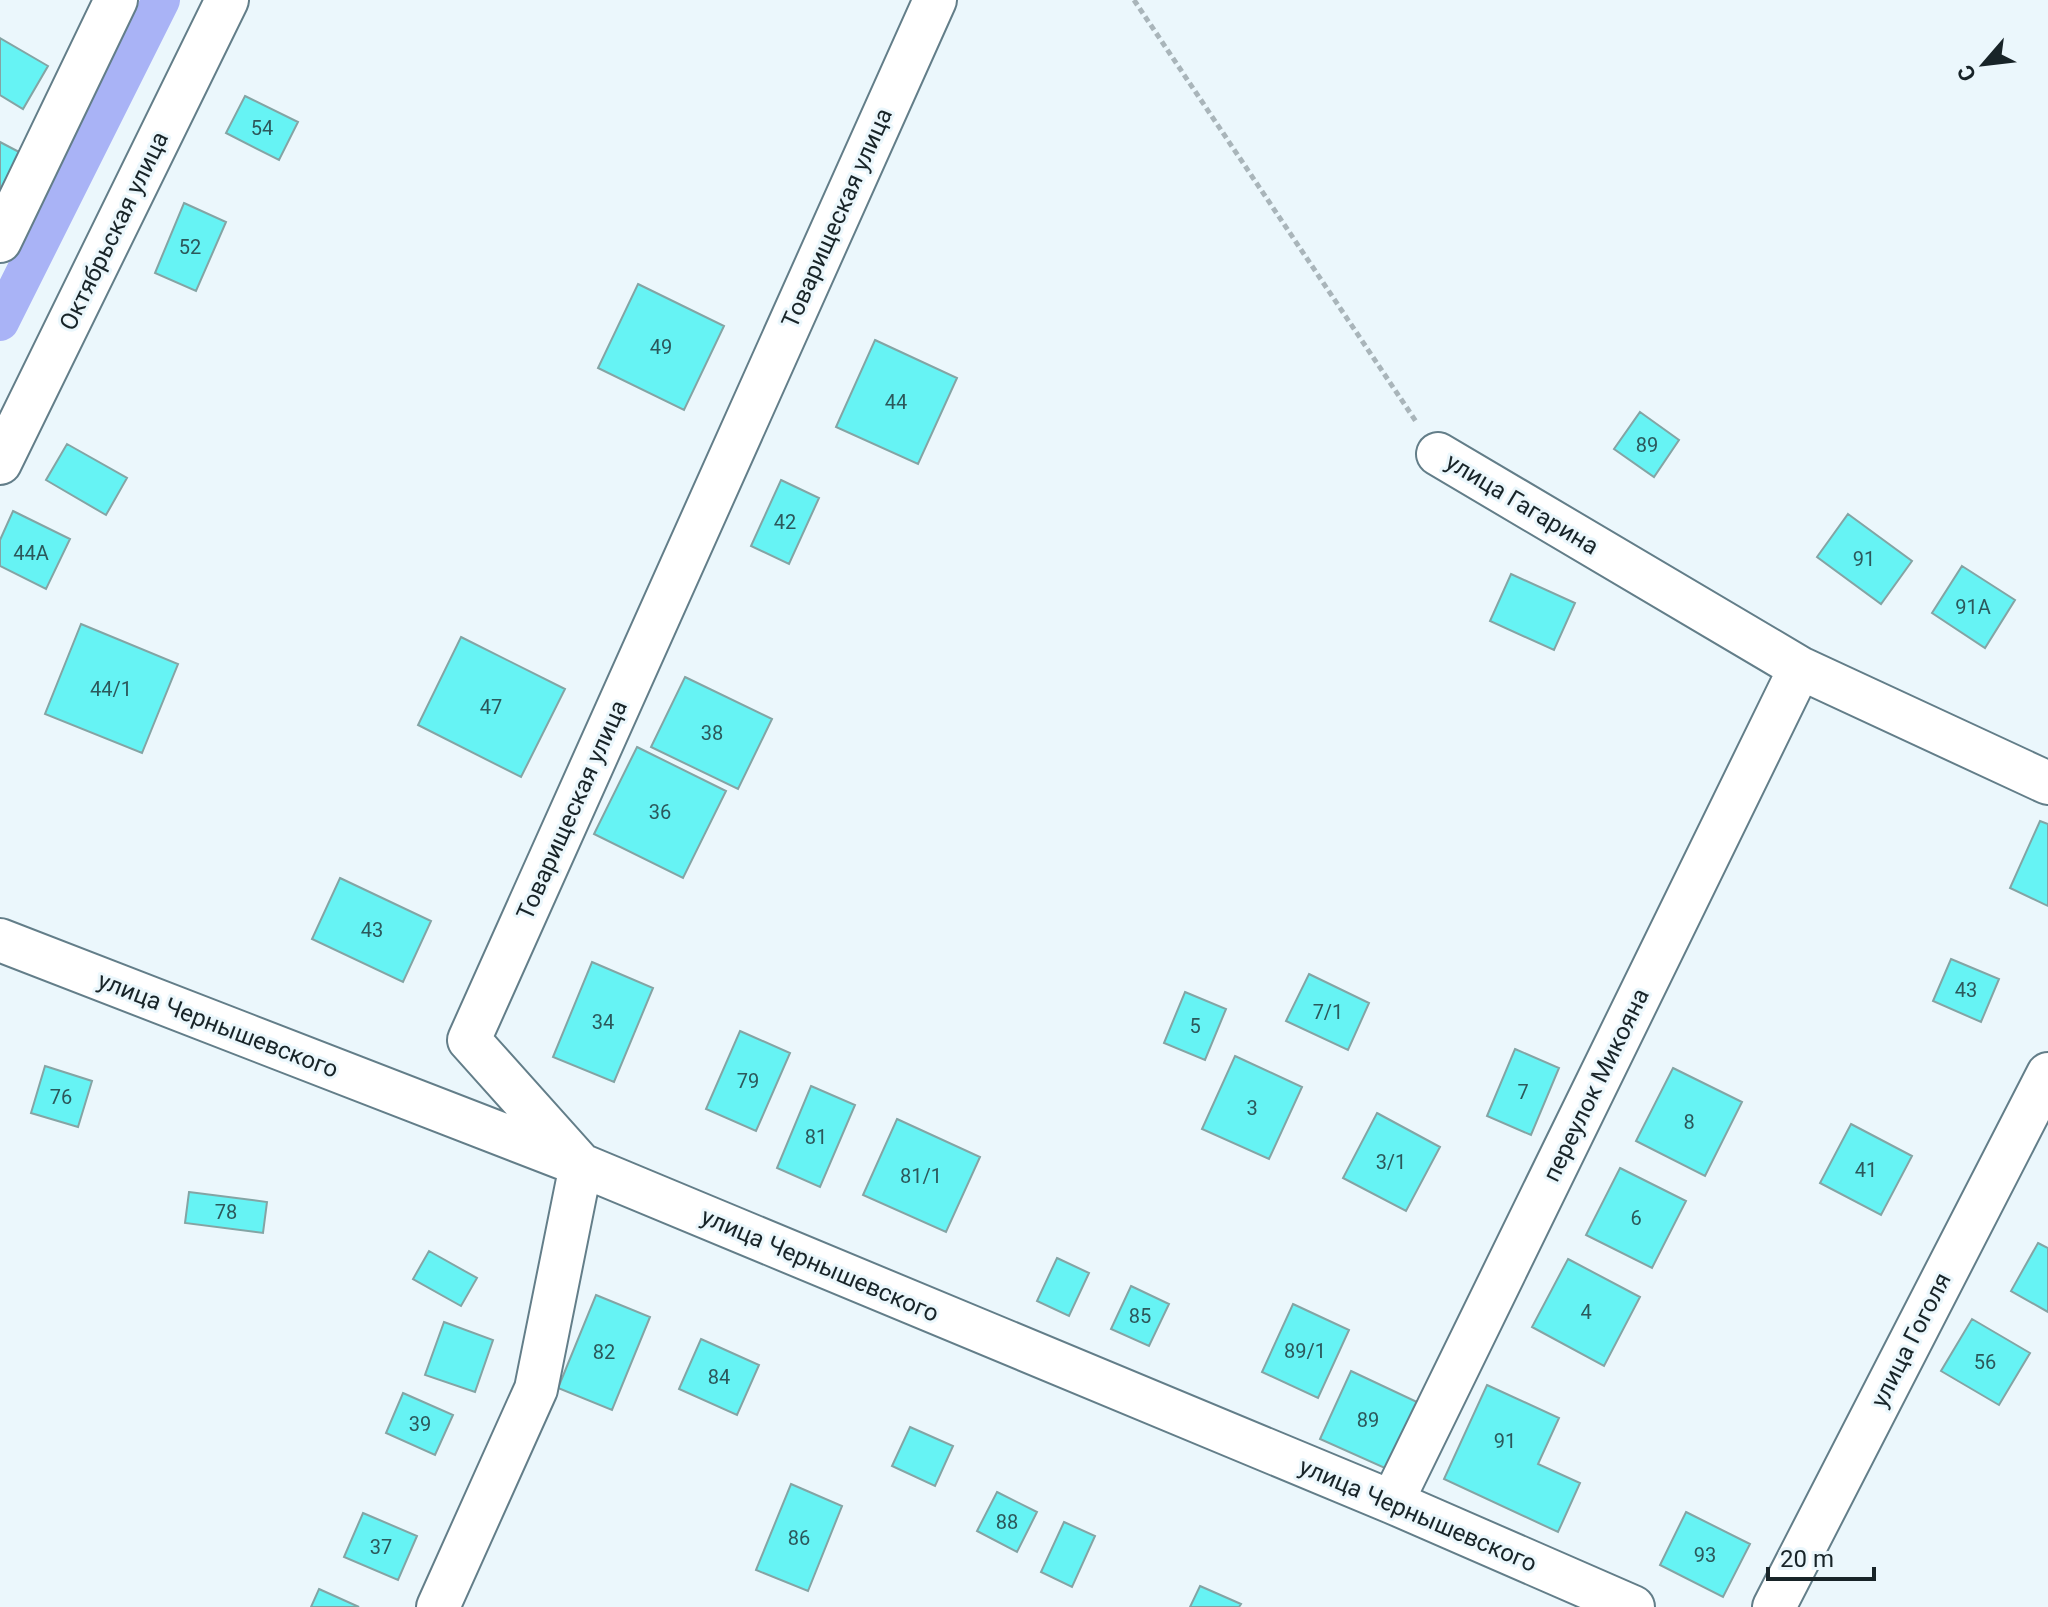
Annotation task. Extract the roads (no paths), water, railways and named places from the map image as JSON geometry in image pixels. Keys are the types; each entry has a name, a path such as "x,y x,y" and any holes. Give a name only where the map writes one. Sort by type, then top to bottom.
{"street":[{"path":"0,241 116,0"},
{"name":"Октябрьская улица","path":"0,463 227,0"},
{"name":"Товарищеская улица","path":"581,1165 469,1040 935,0"},
{"name":"улица Гагарина","path":"1438,454 1800,668 2048,783"},
{"name":"переулок Микояна","path":"1392,1502 1800,668"},
{"name":"улица Чернышевского","path":"0,940 581,1165 1392,1502 1633,1607"},
{"name":"улица Гоголя","path":"1774,1607 2048,1074"},
{"path":"438,1607 536,1389 581,1165"}],"waterway":[{"path":"0,322 161,0"}]}
